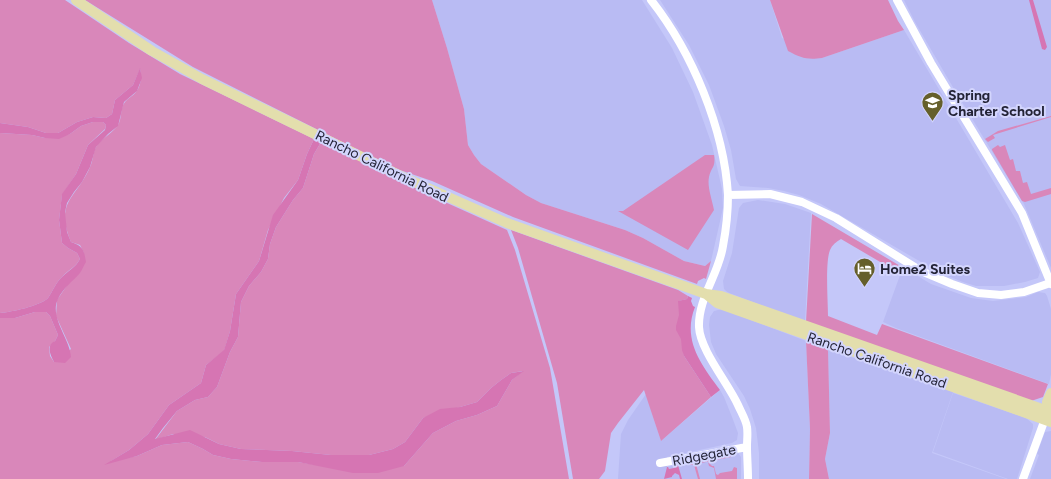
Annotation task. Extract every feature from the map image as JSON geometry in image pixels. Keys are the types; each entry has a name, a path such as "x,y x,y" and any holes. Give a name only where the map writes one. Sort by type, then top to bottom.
{"main road":[{"name":"Rancho California Road","path":"76,0 152,51 202,79 404,177 507,223 706,294 717,303 1049,415"},
{"path":"1049,415 1047,402 1051,393"}],"street":[{"path":"651,0 666,19 688,57 705,97 722,151 728,195 723,248 706,294 700,317 699,328 701,341 738,405 747,428 748,479"},
{"path":"728,195 770,194 802,202 836,218 922,271 978,293 1001,294 1024,292 1051,284 1022,213 931,63 897,0"},
{"path":"1023,479 1049,415"},
{"name":"Ridgegate","path":"660,464 747,447"}],"shaded area":[{"path":"0,0 65,0 129,43 180,74 314,139 298,180 284,198 268,230 259,261 236,294 230,331 224,351 206,365 201,383 169,405 148,434 129,450 111,461 137,456 162,445 188,442 213,455 231,459 262,462 298,462 323,466 404,466 433,433 456,421 477,415 497,406 512,380 523,371 511,373 491,388 477,402 423,418 405,442 393,449 369,455 331,455 292,451 241,449 219,444 205,437 173,434 155,440 177,411 195,400 208,397 217,387 230,352 238,337 241,302 249,286 261,272 268,259 270,244 276,227 293,200 303,188 314,154 321,142 436,198 507,230 515,250 550,368 569,479 0,479 0,318 15,318 35,312 46,312 50,316 58,335 49,347 50,356 54,362 71,349 56,316 57,300 68,284 80,272 84,253 80,245 71,242 66,228 66,208 90,167 96,147 118,125 123,104 138,90 141,75 140,69 133,85 115,100 112,114 106,118 93,117 77,122 58,133 46,133 28,127 0,123"},
{"path":"85,0 432,0 464,109 468,145 481,164 526,195 541,203 625,230 643,238 684,261 705,266 711,261 706,279 704,278 698,281 697,284 513,217 432,181 394,168 193,67"},
{"path":"432,0 642,0 672,48 693,92 712,145 722,189 723,208 711,261 705,266 684,261 643,238 625,230 541,203 526,195 481,164 468,145 464,109"},
{"path":"660,0 770,0 782,38 822,58 904,30 1018,223 1040,272 1038,278 1004,286 976,286 963,282 940,273 821,204 784,191 740,186 736,179 731,150 724,126 709,85 689,45"},
{"path":"770,0 888,0 904,30 822,58 804,58 788,51"},
{"path":"904,0 1051,0 1051,268 1024,204 954,89"},
{"path":"1029,0 1033,0 1047,47 1045,50 1042,49"},
{"path":"140,68 142,78 137,91 124,102 118,126 96,147 90,167 82,182 67,203 65,212 67,232 71,242 78,245 82,249 86,262 80,273 65,288 58,299 56,313 70,350 71,357 65,363 54,362 50,353 50,345 55,341 58,335 50,316 46,312 35,312 15,318 0,318 0,313 25,308 44,301 48,298 60,279 74,267 80,259 77,253 62,243 59,220 62,194 76,174 88,145 105,130 106,125 103,122 93,122 81,126 70,134 59,139 32,135 0,133 0,123 28,127 46,133 58,133 77,122 93,117 106,118 112,114 115,100 133,85"},
{"path":"1051,116 993,135 995,138 988,142 985,139 998,131"},
{"path":"93,122 103,122 106,125 105,129 88,145 76,174 62,195 59,220 62,243 77,253 80,259 76,265 60,279 48,298 44,301 25,308 0,313 0,133 32,135 45,138 70,134 81,126"},
{"path":"314,139 321,142 314,154 303,188 293,200 276,227 270,244 268,259 261,272 249,286 241,302 238,337 230,352 217,387 208,397 195,400 177,411 155,439 190,430 219,444 241,449 292,451 331,455 369,455 393,449 405,442 423,418 440,409 460,407 477,402 491,388 511,373 524,371 512,380 497,406 477,415 456,421 433,433 404,466 378,473 353,473 298,462 262,462 231,459 213,455 188,442 162,445 137,456 104,465 129,450 148,434 169,405 201,383 206,365 224,350 230,331 236,294 259,261 273,215 298,180"},
{"path":"998,145 1000,147 1005,145 1010,160 1013,159 1016,171 1020,171 1023,183 1027,182 1031,194 1051,188 1051,194 1025,202 1022,201 992,150"},
{"path":"705,155 714,155 714,165 710,174 709,189 714,210 688,250 618,211 623,211"},
{"path":"758,200 785,204 811,213 805,322 729,293 724,289 723,281 732,253 739,208 743,203"},
{"path":"812,214 902,267 899,273 841,239 839,240 834,244 828,256 828,316 877,335 882,324 1048,384 1043,397 1031,401 806,322"},
{"path":"511,230 678,290 688,296 687,299 679,301 684,356 711,397 661,441 644,390 611,433 605,471 599,479 573,479 557,383 518,248"},
{"path":"903,267 931,284 971,298 993,301 1026,297 1038,292 1045,293 1051,309 1051,374 1049,384 883,322"},
{"path":"688,296 692,298 691,301 695,307 691,330 692,341 700,361 720,390 711,397 684,356 681,339 676,330 679,315 678,301 687,299"},
{"path":"722,309 806,341 810,429 809,479 759,479 759,453 756,428 750,409 744,396 716,354 711,342 709,325 710,317 714,311"},
{"path":"806,341 828,349 830,433 825,459 829,479 809,479 810,429"},
{"path":"828,349 953,392 932,453 1006,479 829,479 825,459 830,433"},
{"path":"720,390 738,433 737,440 732,443 667,457 667,467 736,452 741,457 741,479 618,479 621,434 628,420 646,394 661,441"},
{"path":"953,393 1026,418 1033,424 1017,479 1008,479 933,452"},
{"path":"1051,431 1051,479 1030,479 1039,455 1037,454 1045,432"},
{"path":"730,454 731,457 696,464 700,479 698,479 694,465 690,465 690,462"},
{"path":"708,462 714,466 716,474 718,475 720,473 732,471 734,467 737,468 737,479 716,479 714,468 709,466"},
{"path":"678,465 682,479 680,479 679,475 675,473 672,477 664,479 667,467 669,469"}],"place":[{"name":"Spring Charter School","path":"933,122"},
{"name":"Home2 Suites","path":"865,288"}]}
